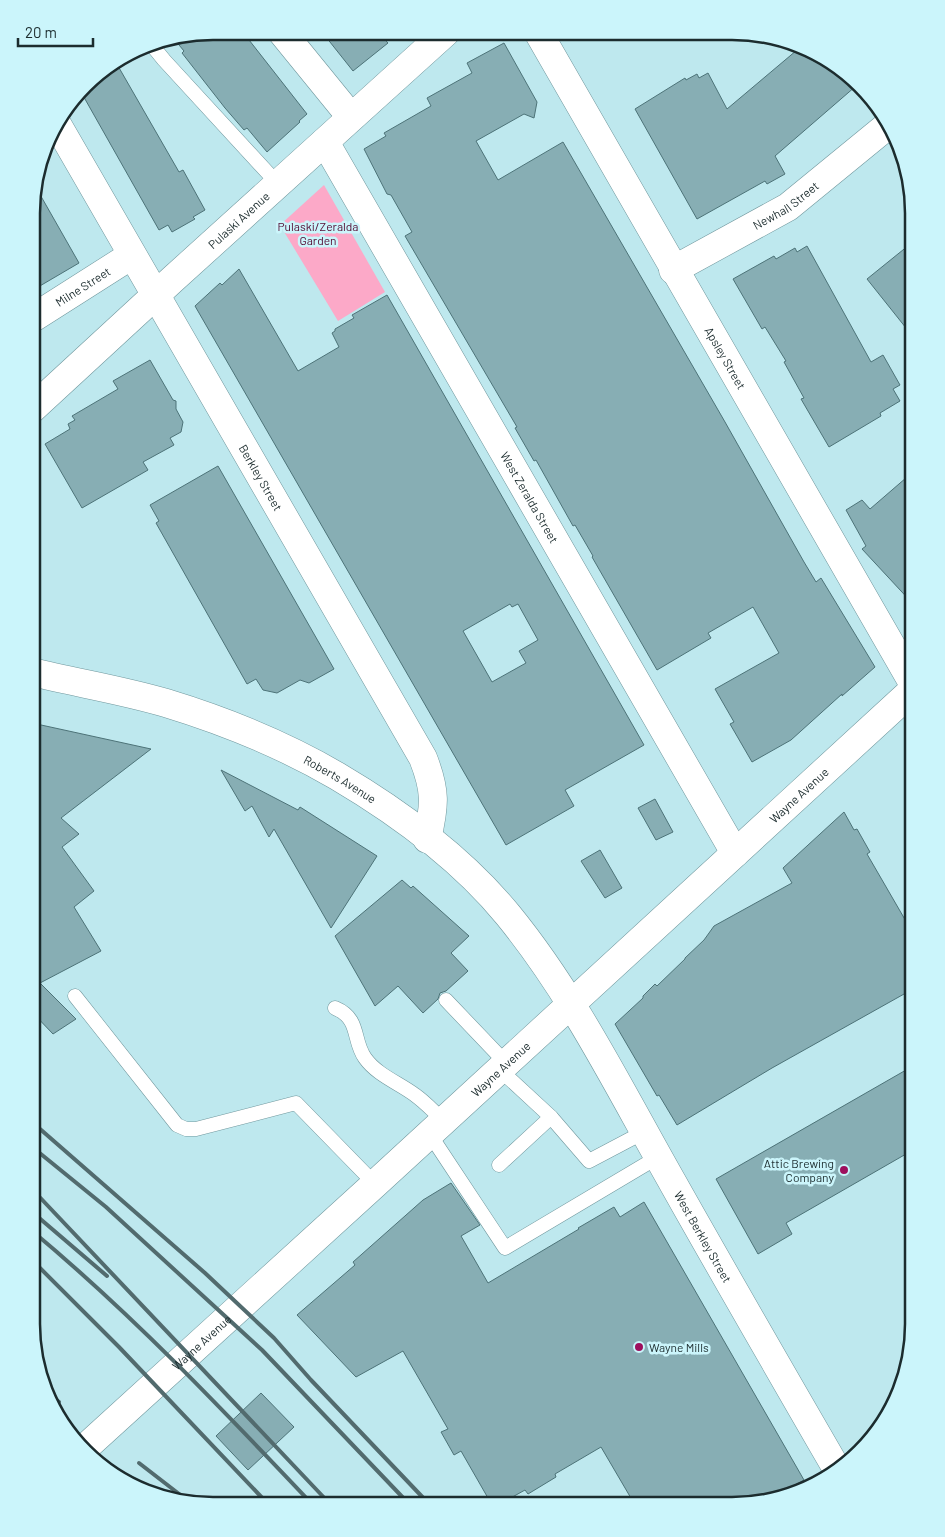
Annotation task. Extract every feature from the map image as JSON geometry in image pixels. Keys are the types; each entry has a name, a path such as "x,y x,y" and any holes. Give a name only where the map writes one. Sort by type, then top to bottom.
{"main road":[{"path":"288,40 351,117"},
{"name":"Pulaski Avenue","path":"40,402 325,142 427,40"},
{"name":"Apsley Street","path":"543,40 905,671"},
{"name":"Newhall Street","path":"674,270 788,206 883,129"},
{"name":"Berkley Street","path":"61,131 424,758 431,776 434,798 433,816 427,839"},
{"name":"West Zeralda Street","path":"325,142 735,853"},
{"name":"Milne Street","path":"40,314 132,255"},
{"name":"Roberts Avenue","path":"40,674 163,702 227,724 336,776 384,806 462,868 507,914 571,1003"},
{"name":"Wayne Avenue","path":"89,1444 905,695"},
{"name":"West Berkley Street","path":"571,1003 834,1464"}],"lane":[{"path":"156,50 278,184"},
{"path":"75,996 177,1125 186,1129 196,1129 296,1103 374,1184"},
{"path":"446,1000 589,1161 644,1132"},
{"path":"335,1008 344,1012 354,1024 358,1043 365,1059 414,1095 436,1127 506,1248 658,1157"},
{"path":"499,1165 551,1117"}],"green space":[{"name":"Pulaski/Zeralda Garden","path":"324,185 385,292 338,321 280,225"}],"building":[{"path":"202,40 249,40 307,114 267,152 247,128 244,130 225,108 182,53 184,51 178,43"},
{"path":"328,40 385,40 388,43 353,71"},
{"path":"504,43 537,102 534,118 524,114 476,141 498,180 563,142 804,562 816,582 821,578 875,667 791,740 752,762 730,724 734,722 715,689 779,653 753,607 708,633 711,638 657,670 575,525 573,526 536,460 534,461 515,428 517,427 405,236 412,232 391,195 387,194 364,149 386,136 384,133 431,106 427,98 472,73 467,63"},
{"path":"795,52 819,63 852,89 775,156 785,174 767,184 765,181 697,219 635,109 685,78 686,80 697,74 699,78 708,73 727,109"},
{"path":"119,68 179,172 183,170 205,210 193,217 195,219 172,232 168,225 159,230 84,98"},
{"path":"41,196 79,263 40,286"},
{"path":"807,246 871,362 883,355 900,385 893,389 900,401 880,413 881,416 829,447 801,399 804,398 784,362 786,361 765,327 762,329 733,279 774,256 776,259 795,248 797,252"},
{"path":"905,248 905,327 867,279"},
{"path":"239,269 298,371 339,347 332,333 335,329 354,318 352,315 387,295 644,745 565,790 574,806 506,845 195,306 220,283 222,285","holes":["510,604 512,607 518,604 538,640 519,651 526,663 492,682 463,631"]},
{"path":"150,360 173,400 176,401 176,409 183,422 181,432 170,438 174,445 143,462 148,470 82,508 45,444 70,429 68,424 75,420 72,416 118,389 113,381"},
{"path":"218,466 334,669 309,683 300,680 277,693 263,690 256,679 247,684 156,523 159,521 150,505"},
{"path":"905,479 905,595 862,549 866,546 846,510 862,500 870,509"},
{"path":"40,725 151,749 61,818 79,834 62,847 94,891 74,907 101,951 40,983"},
{"path":"221,770 298,810 300,807 377,856 331,928 274,829 269,837 252,806 245,811"},
{"path":"655,799 673,832 656,840 638,808"},
{"path":"844,812 854,830 857,829 870,852 867,854 905,920 905,993 772,1068 677,1125 659,1095 657,1096 615,1024 655,984 657,986 685,959 704,940 714,926 792,883 783,868"},
{"path":"600,850 622,888 605,898 581,861"},
{"path":"402,880 411,888 413,886 469,936 451,953 468,971 446,991 440,993 438,999 423,1013 398,986 375,1006 335,936"},
{"path":"40,983 76,1019 53,1034 40,1020"},
{"path":"905,1071 905,1155 786,1223 792,1234 758,1254 716,1179"},
{"path":"451,1183 480,1225 461,1236 488,1283 614,1207 620,1217 644,1202 804,1480 788,1488 766,1494 743,1497 630,1497 601,1447 555,1474 556,1477 528,1494 525,1490 512,1497 487,1497 461,1451 454,1455 441,1432 448,1429 403,1351 356,1377 297,1315 355,1265 353,1262 423,1200"},
{"path":"261,1393 294,1427 248,1470 216,1436"}],"railway":[{"path":"40,1129 205,1273 274,1338 311,1380 422,1497"},
{"path":"40,1153 106,1207 262,1350 402,1497"},
{"path":"40,1198 323,1497"},
{"path":"40,1219 107,1276"},
{"path":"40,1238 141,1329 305,1497"},
{"path":"40,1268 119,1347 261,1497"},
{"path":"139,1463 178,1493"}],"place":[{"name":"Attic Brewing Company","path":"844,1170"},
{"name":"Wayne Mills","path":"639,1347"}]}
